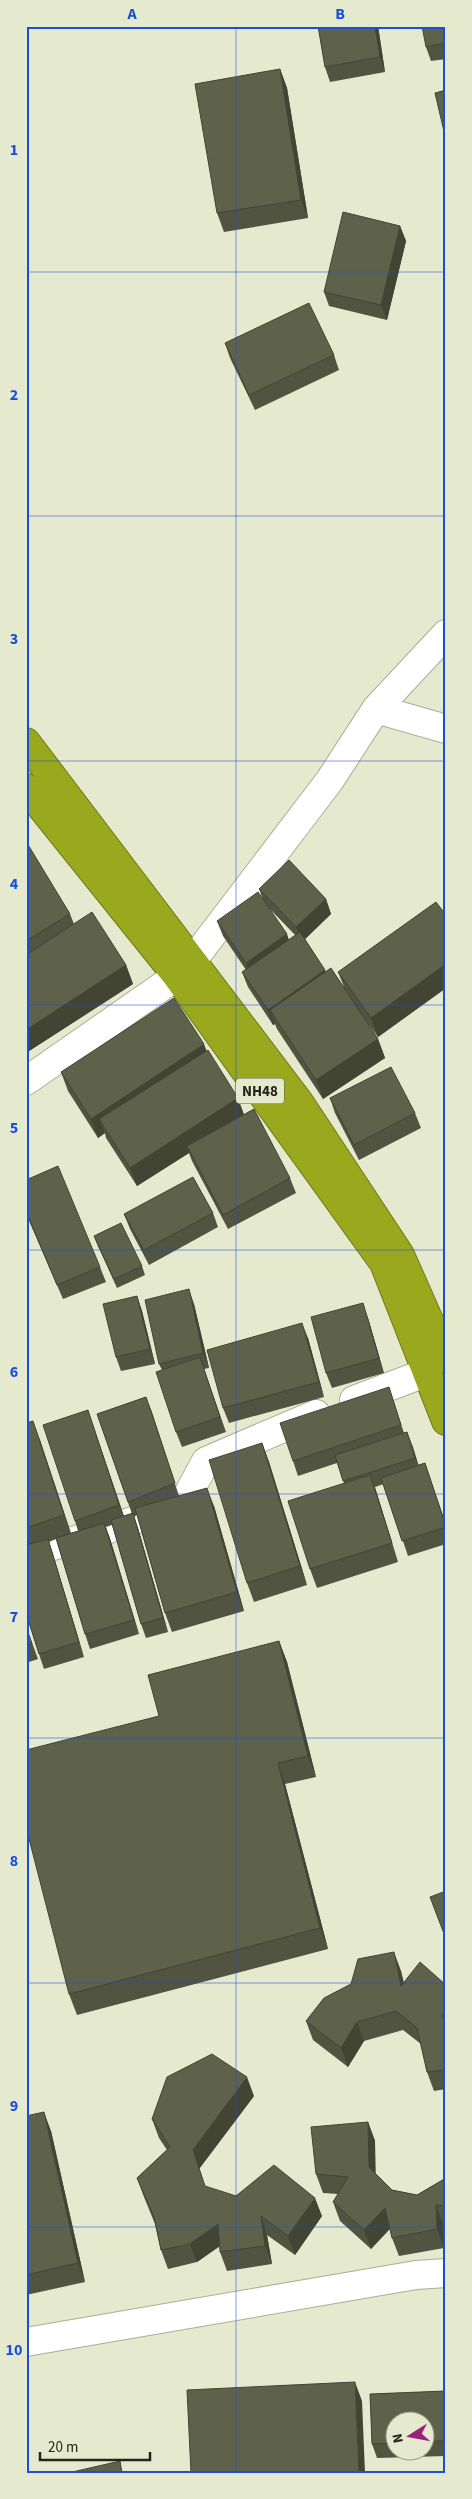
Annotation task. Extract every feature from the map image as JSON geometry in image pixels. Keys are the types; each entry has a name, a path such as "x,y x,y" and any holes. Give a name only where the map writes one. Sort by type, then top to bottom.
{"highway":[{"name":"NH48","path":"26,742 185,968"},
{"name":"NH48","path":"26,788 185,968 298,1102 400,1255 435,1366 445,1418"}],"street":[{"path":"26,1081 185,968 330,780 376,709 446,634"},
{"path":"376,709 446,729"},
{"path":"26,1553 76,1540 185,1500 206,1461 435,1366"},
{"path":"26,2342 416,2276 446,2273"}],"building":[{"path":"318,26 375,26 380,57 325,67"},
{"path":"422,26 446,26 446,43 426,47"},
{"path":"280,69 301,200 217,213 195,84"},
{"path":"446,90 446,140 435,93"},
{"path":"343,212 400,226 381,305 324,292"},
{"path":"309,303 334,355 249,395 225,343"},
{"path":"26,844 70,914 26,941"},
{"path":"289,860 326,899 296,927 259,889"},
{"path":"258,892 287,934 246,963 217,921"},
{"path":"436,902 446,915 446,964 371,1018 338,972"},
{"path":"92,912 126,965 26,1030 26,955"},
{"path":"300,932 325,970 268,1010 242,972"},
{"path":"331,968 378,1039 316,1080 270,1010"},
{"path":"174,998 204,1044 91,1119 61,1072"},
{"path":"208,1050 238,1098 130,1168 99,1119"},
{"path":"391,1067 415,1113 354,1145 330,1098"},
{"path":"254,1109 290,1178 223,1215 187,1146"},
{"path":"58,1166 100,1267 57,1285 26,1211 26,1180"},
{"path":"193,1177 213,1213 144,1250 124,1214"},
{"path":"121,1223 142,1266 114,1279 94,1236"},
{"path":"189,1289 203,1353 159,1364 145,1300"},
{"path":"137,1296 150,1349 116,1357 103,1304"},
{"path":"363,1303 379,1358 326,1373 311,1317"},
{"path":"302,1323 319,1382 223,1408 207,1350"},
{"path":"200,1357 220,1417 176,1432 156,1372"},
{"path":"389,1387 401,1425 293,1461 280,1423"},
{"path":"146,1397 175,1483 128,1502 97,1414"},
{"path":"88,1410 119,1505 75,1521 43,1425"},
{"path":"33,1421 64,1515 26,1528 26,1423"},
{"path":"407,1432 415,1458 343,1481 335,1455"},
{"path":"262,1443 300,1566 247,1583 209,1460"},
{"path":"425,1463 446,1527 402,1541 381,1478"},
{"path":"370,1475 392,1543 310,1569 288,1501"},
{"path":"207,1488 237,1592 165,1613 135,1508"},
{"path":"133,1513 163,1618 141,1624 111,1520"},
{"path":"104,1523 134,1620 85,1634 56,1538"},
{"path":"48,1539 79,1642 39,1654 26,1613 26,1545"},
{"path":"26,1627 32,1644 26,1646"},
{"path":"279,1641 308,1756 278,1763 320,1928 69,1994 26,1827 26,1750 159,1716 148,1675"},
{"path":"446,1891 446,1939 430,1897"},
{"path":"394,1952 401,1986 420,1962 446,1985 446,2010 442,2017 446,2017 446,2070 427,2072 417,2028 396,2011 357,2022 341,2048 306,2021 324,1998 351,1984 358,1959"},
{"path":"212,2054 247,2077 193,2150 205,2186 236,2196 274,2165 315,2198 288,2236 261,2216 265,2246 220,2252 218,2224 190,2244 161,2250 154,2217 137,2178 170,2147 152,2119 167,2077"},
{"path":"44,2112 78,2263 26,2275 26,2116"},
{"path":"368,2122 369,2167 392,2190 417,2195 446,2178 446,2206 436,2205 437,2229 392,2238 385,2208 364,2230 333,2202 348,2177 316,2174 311,2127"},
{"path":"355,2382 359,2473 191,2473 187,2390"},
{"path":"446,2391 446,2441 434,2441 434,2412 384,2412 384,2443 372,2444 370,2394"},
{"path":"120,2461 122,2473 68,2473"}]}
